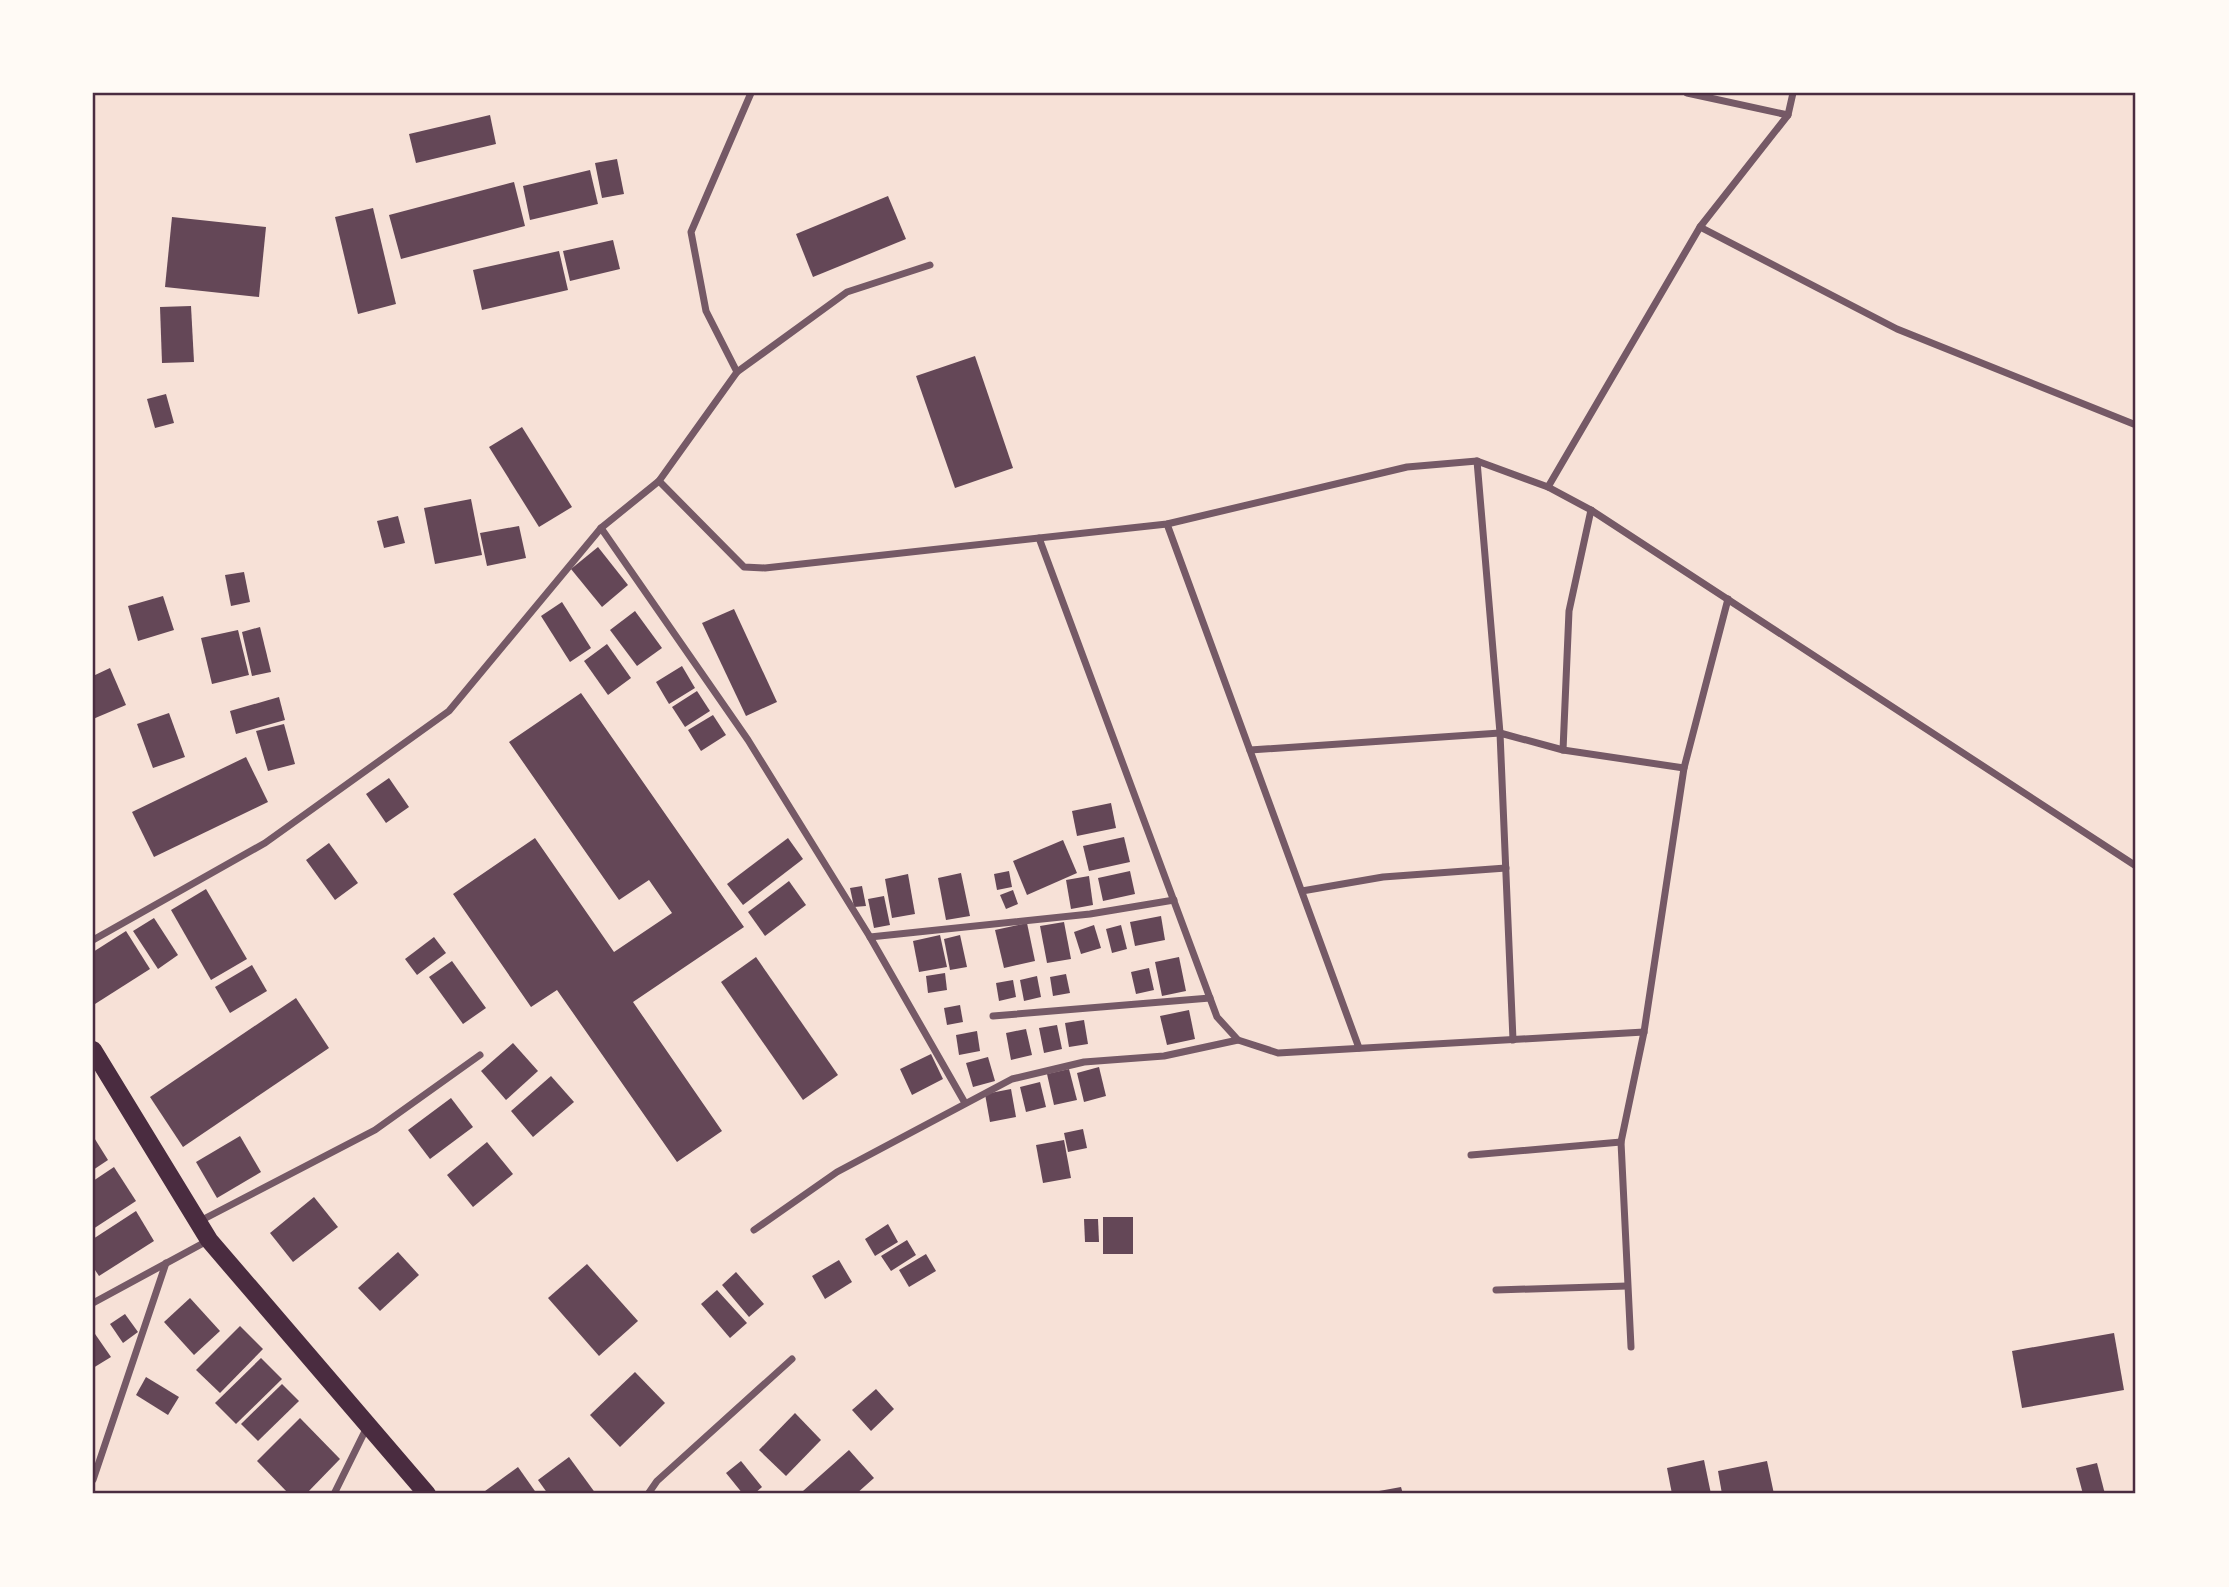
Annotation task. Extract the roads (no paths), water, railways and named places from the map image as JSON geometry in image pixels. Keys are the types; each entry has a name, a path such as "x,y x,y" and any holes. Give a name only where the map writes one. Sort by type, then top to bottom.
{"main road":[{"path":"93,1049 209,1240 427,1494"}],"street":[{"path":"737,372 706,311 691,232 751,93"},
{"path":"1687,93 1788,115"},
{"path":"1548,487 1700,227 1788,115 1793,93"},
{"path":"1700,227 1897,329 2136,425"},
{"path":"93,940 265,843 449,711 601,528 659,481 737,372 847,292 930,265"},
{"path":"659,481 744,567 765,568 1167,524 1407,467 1477,461 1548,487 1591,510 2136,866"},
{"path":"1477,461 1500,733 1513,1040"},
{"path":"1563,750 1569,611 1591,510"},
{"path":"1167,524 1359,1048"},
{"path":"601,528 748,740 870,937 965,1103"},
{"path":"1039,538 1217,1017 1238,1040 1278,1053 1644,1032"},
{"path":"1631,1347 1622,1142 1644,1032 1684,768 1728,599"},
{"path":"1250,750 1500,733 1563,750 1684,768"},
{"path":"1302,891 1383,877 1506,869"},
{"path":"870,937 1090,914 1174,900"},
{"path":"993,1016 1210,998"},
{"path":"754,1230 837,1172 1012,1079 1084,1062 1164,1056 1238,1040"},
{"path":"198,1222 375,1130 480,1055"},
{"path":"1471,1155 1622,1142"},
{"path":"93,1303 209,1240"},
{"path":"93,1480 166,1264"},
{"path":"1496,1290 1627,1286"},
{"path":"648,1494 657,1481 792,1359"},
{"path":"334,1494 369,1424"}]}
